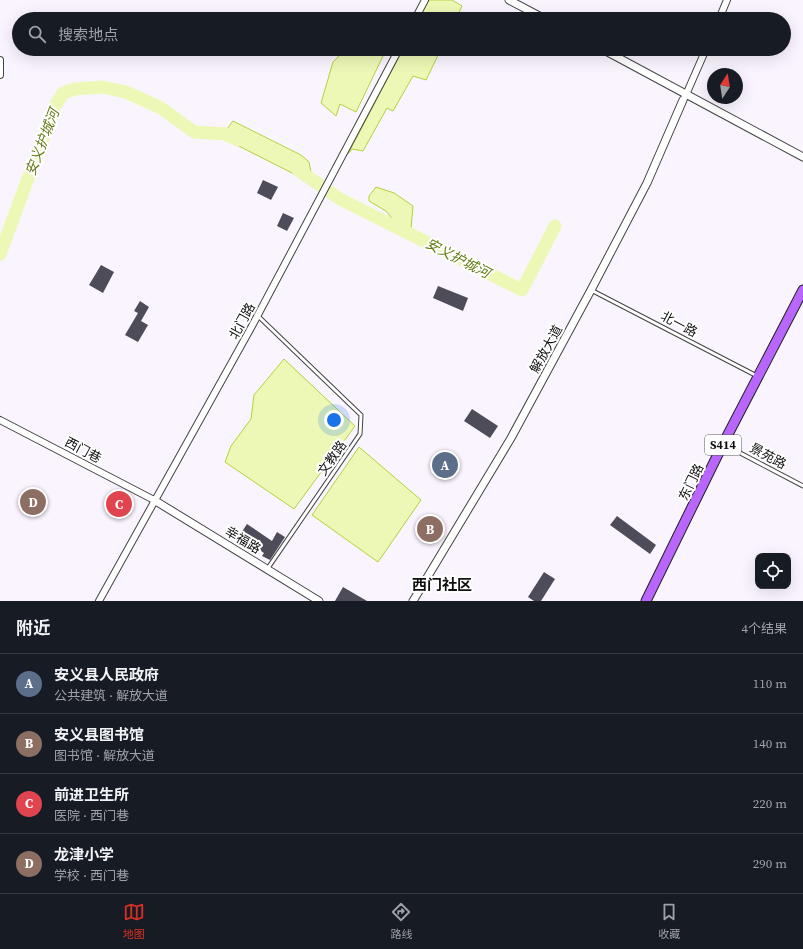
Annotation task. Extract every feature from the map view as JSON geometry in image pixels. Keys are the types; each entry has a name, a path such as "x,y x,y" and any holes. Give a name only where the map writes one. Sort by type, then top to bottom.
{"main road":[{"name":"东门路","path":"646,601 803,290"}],"street":[{"path":"419,12 425,0"},
{"path":"509,0 532,12"},
{"path":"722,12 728,0"},
{"name":"北门路","path":"99,601 258,316 395,56"},
{"path":"614,56 685,97 803,157"},
{"path":"685,97 703,56"},
{"path":"0,60 0,75"},
{"name":"解放大道","path":"413,601 511,438 591,290 647,183 685,97"},
{"name":"西门巷","path":"0,420 154,500"},
{"name":"幸福路","path":"154,500 268,568 319,601"}],"lane":[{"name":"北一路","path":"591,290 758,377"},
{"name":"文教路","path":"258,316 361,415 360,434 268,568"},
{"name":"景苑路","path":"724,444 803,486"}],"shaded area":[{"path":"429,0 452,0 462,6 459,12 423,12"},
{"path":"339,56 383,56 356,112 340,104 336,116 321,103 333,62"},
{"path":"399,56 438,56 426,80 413,76 393,111 387,108 363,151 352,149 348,154"},
{"path":"233,121 301,155 309,162 314,188 294,174 221,137"},
{"path":"376,187 394,193 413,206 411,229 396,223 386,211 369,201 369,196"},
{"path":"284,359 355,426 294,509 225,462 231,446 251,419 254,395"},
{"path":"359,447 421,500 378,562 312,515"}],"building":[{"path":"263,180 278,187 271,200 257,193"},
{"path":"283,213 294,218 287,231 277,226"},
{"path":"101,265 114,272 103,293 89,285"},
{"path":"438,286 468,298 463,311 433,298"},
{"path":"140,301 149,307 141,321 148,325 138,342 125,335 138,313 134,311"},
{"path":"472,409 498,426 490,438 464,421"},
{"path":"617,516 656,545 650,554 610,525"},
{"path":"247,524 272,541 277,532 285,537 270,560 262,556 264,553 239,536"},
{"path":"544,572 555,579 541,601 534,601 528,597"},
{"path":"343,587 367,601 335,601"}],"waterway":[{"name":"安义护城河","path":"0,254 55,106 63,93 75,89 102,87 126,92 161,108 194,132 225,134 238,140"},
{"name":"安义护城河","path":"298,170 320,185"},
{"name":"安义护城河","path":"330,192 340,199 522,290 555,226"}],"place":[{"name":"安义县人民政府","path":"445,465"},
{"name":"龙津小学","path":"33,502"},
{"name":"前进卫生所","path":"119,504"},
{"name":"安义县图书馆","path":"430,529"}],"district":[{"name":"西门社区","path":"442,584"}]}
